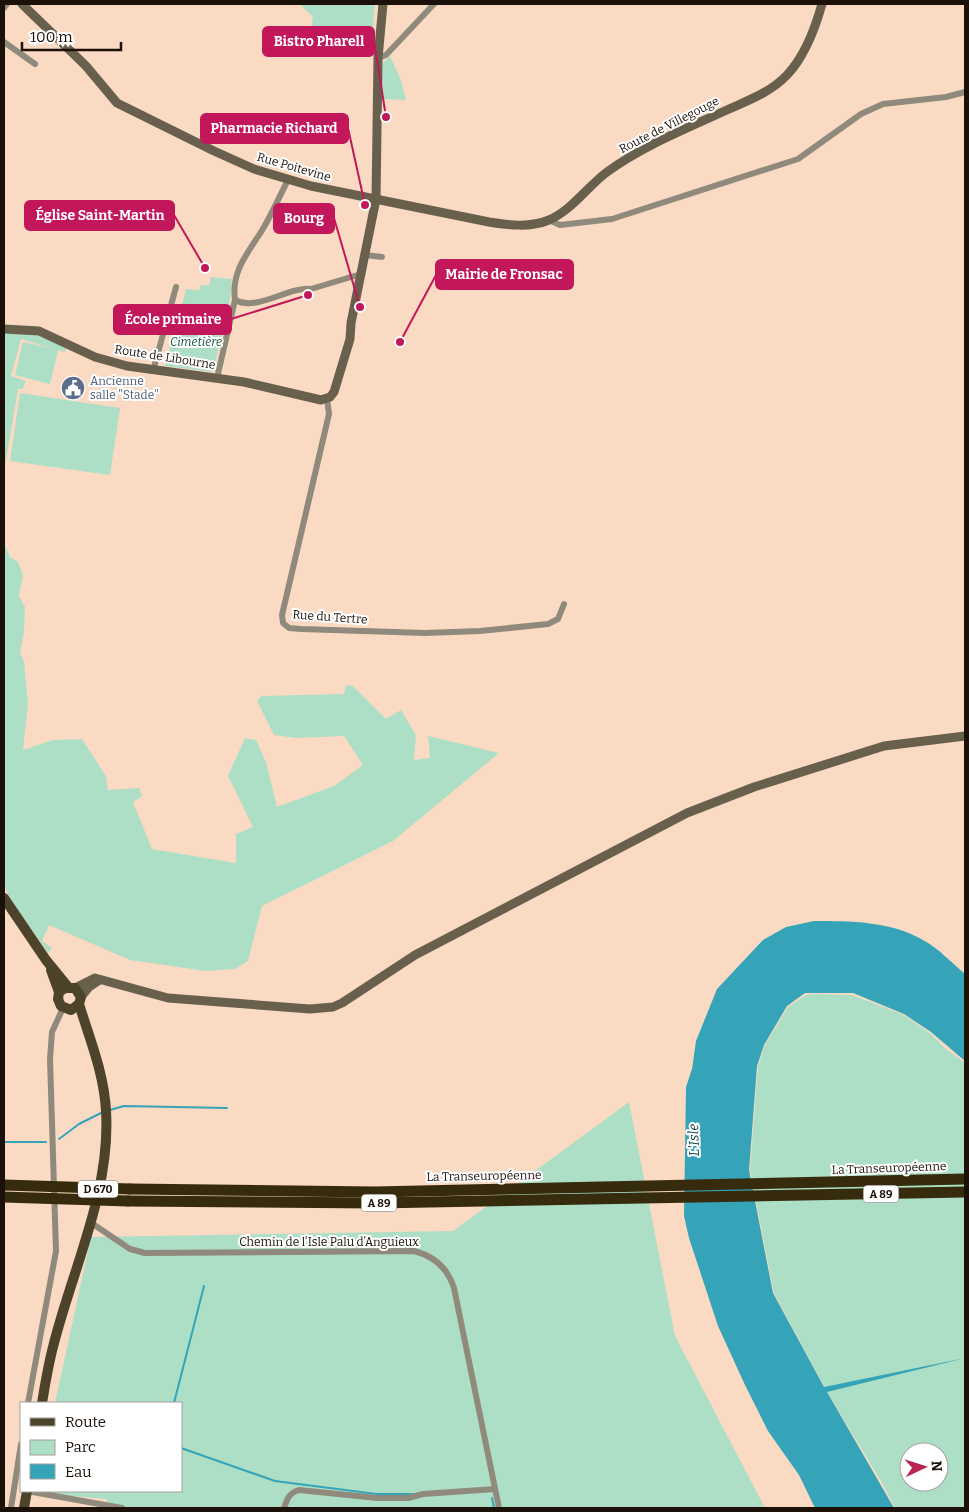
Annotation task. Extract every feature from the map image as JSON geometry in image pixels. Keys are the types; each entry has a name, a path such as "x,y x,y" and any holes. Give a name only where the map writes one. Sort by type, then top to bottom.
{"highway":[{"name":"La Transeuropéenne","path":"4,1185 129,1195 376,1203 796,1190 965,1180"},
{"name":"La Transeuropéenne","path":"796,1190 965,1192"},
{"name":"La Transeuropéenne","path":"4,1197 129,1195"}],"main road":[{"path":"4,898 46,960 68,989 80,1001 74,1009 66,1009 58,999 68,989"},
{"name":"D 670","path":"42,1402 61,1319 101,1179 106,1130 103,1082 80,1001"},
{"name":"D 670","path":"66,1009 89,1035"},
{"path":"24,1508 27,1492"}],"street":[{"path":"4,8 7,4"},
{"name":"Rue Poitevine","path":"22,4 86,66 117,103 254,169 288,180 376,199"},
{"path":"326,399 334,392 350,339 376,199 378,58 383,4"},
{"path":"378,58 386,55 434,4"},
{"name":"Route de Villegouge","path":"376,199 501,224 529,224 549,220 562,213 607,172 628,159 654,144 767,91 778,83 797,62 810,39 822,4"},
{"path":"4,42 35,64"},
{"path":"549,220 560,225 612,219 798,159 861,114 883,104 946,97 965,92"},
{"path":"217,378 236,300 236,276 242,259 260,233 288,180"},
{"path":"365,255 382,257"},
{"path":"236,300 252,302 283,296 303,288 311,289 361,274"},
{"path":"153,371 176,287"},
{"name":"Route de Libourne","path":"4,329 39,331 95,357 127,366 153,371 217,378 314,399 326,399"},
{"name":"Rue du Tertre","path":"326,399 329,414 282,615 282,623 289,628 301,629 425,633 480,631 548,624 558,619 564,604"},
{"path":"68,989 91,979 138,992 176,999 310,1009 333,1007 351,998 415,955 687,813 754,787 884,746 965,736"},
{"path":"80,1001 89,987 100,980"},
{"path":"28,1402 56,1252 50,1058 52,1032 66,1009"},
{"name":"Chemin de l'Isle Palu d’Anguieux","path":"90,1222 130,1248 145,1253 414,1251 433,1259 450,1277 454,1288 499,1508"},
{"path":"11,1508 20,1450"},
{"path":"284,1508 292,1492 299,1490 393,1498 495,1489"},
{"path":"33,1492 122,1508"}],"green space":[{"path":"300,4 375,4 371,49 311,30 313,17"},
{"path":"390,56 400,78 406,100 382,99 382,64"},
{"name":"Cimetière","path":"211,277 232,279 230,299 213,372 165,366 186,289 200,290 200,285 209,286"},
{"path":"4,332 36,335 66,347 65,352 58,350 50,384 15,375 23,342 50,348 21,339 11,376 26,381 23,389 18,389 5,466 4,543"},
{"path":"20,393 120,408 110,475 10,461"},
{"path":"4,543 10,557 18,562 23,575 19,596 25,607 24,632 20,653 24,661 28,704 23,750 53,740 82,739 106,776 108,790 139,788 142,796 133,802 152,849 236,863 236,834 253,827 228,776 245,738 256,740 266,762 277,807 334,786 363,765 344,736 296,738 274,735 257,701 261,696 344,694 346,685 353,686 386,719 401,710 416,735 414,760 430,758 428,736 499,753 393,841 262,906 248,961 235,969 206,971 130,960 49,925 42,941 52,948 48,953 9,898 4,882"},
{"path":"806,995 852,995 904,1015 931,1034 946,1049 965,1063 965,1508 895,1508 827,1392 774,1293 750,1170 758,1066 765,1045 788,1007"},
{"path":"629,1102 675,1336 765,1508 105,1508 107,1499 36,1493 182,1492 182,1402 55,1402 91,1237 453,1231"}],"water":[{"name":"L'Isle","path":"814,921 870,923 898,929 929,943 965,974 965,1061 931,1032 904,1014 853,993 805,993 787,1006 764,1045 757,1066 749,1170 773,1293 824,1387 965,1358 827,1392 894,1508 815,1508 799,1475 768,1431 718,1326 689,1238 684,1216 686,1087 692,1069 696,1041 717,989 763,940 786,927"}],"waterway":[{"path":"110,1110 124,1106 227,1108"},
{"path":"59,1139 79,1124 103,1112"},
{"path":"4,1142 46,1142"},
{"path":"174,1402 204,1286"},
{"path":"182,1448 275,1481 376,1494 412,1494"},
{"path":"492,1498 494,1508"}],"place":[{"name":"Bistro Pharell","path":"386,117"},
{"name":"Pharmacie Richard","path":"365,205"},
{"name":"Église Saint-Martin","path":"205,268"},
{"name":"École primaire","path":"308,295"},
{"name":"Bourg","path":"360,307"},
{"name":"Mairie de Fronsac","path":"400,342"},
{"name":"Ancienne salle \"Stade\"","path":"73,388"}]}
